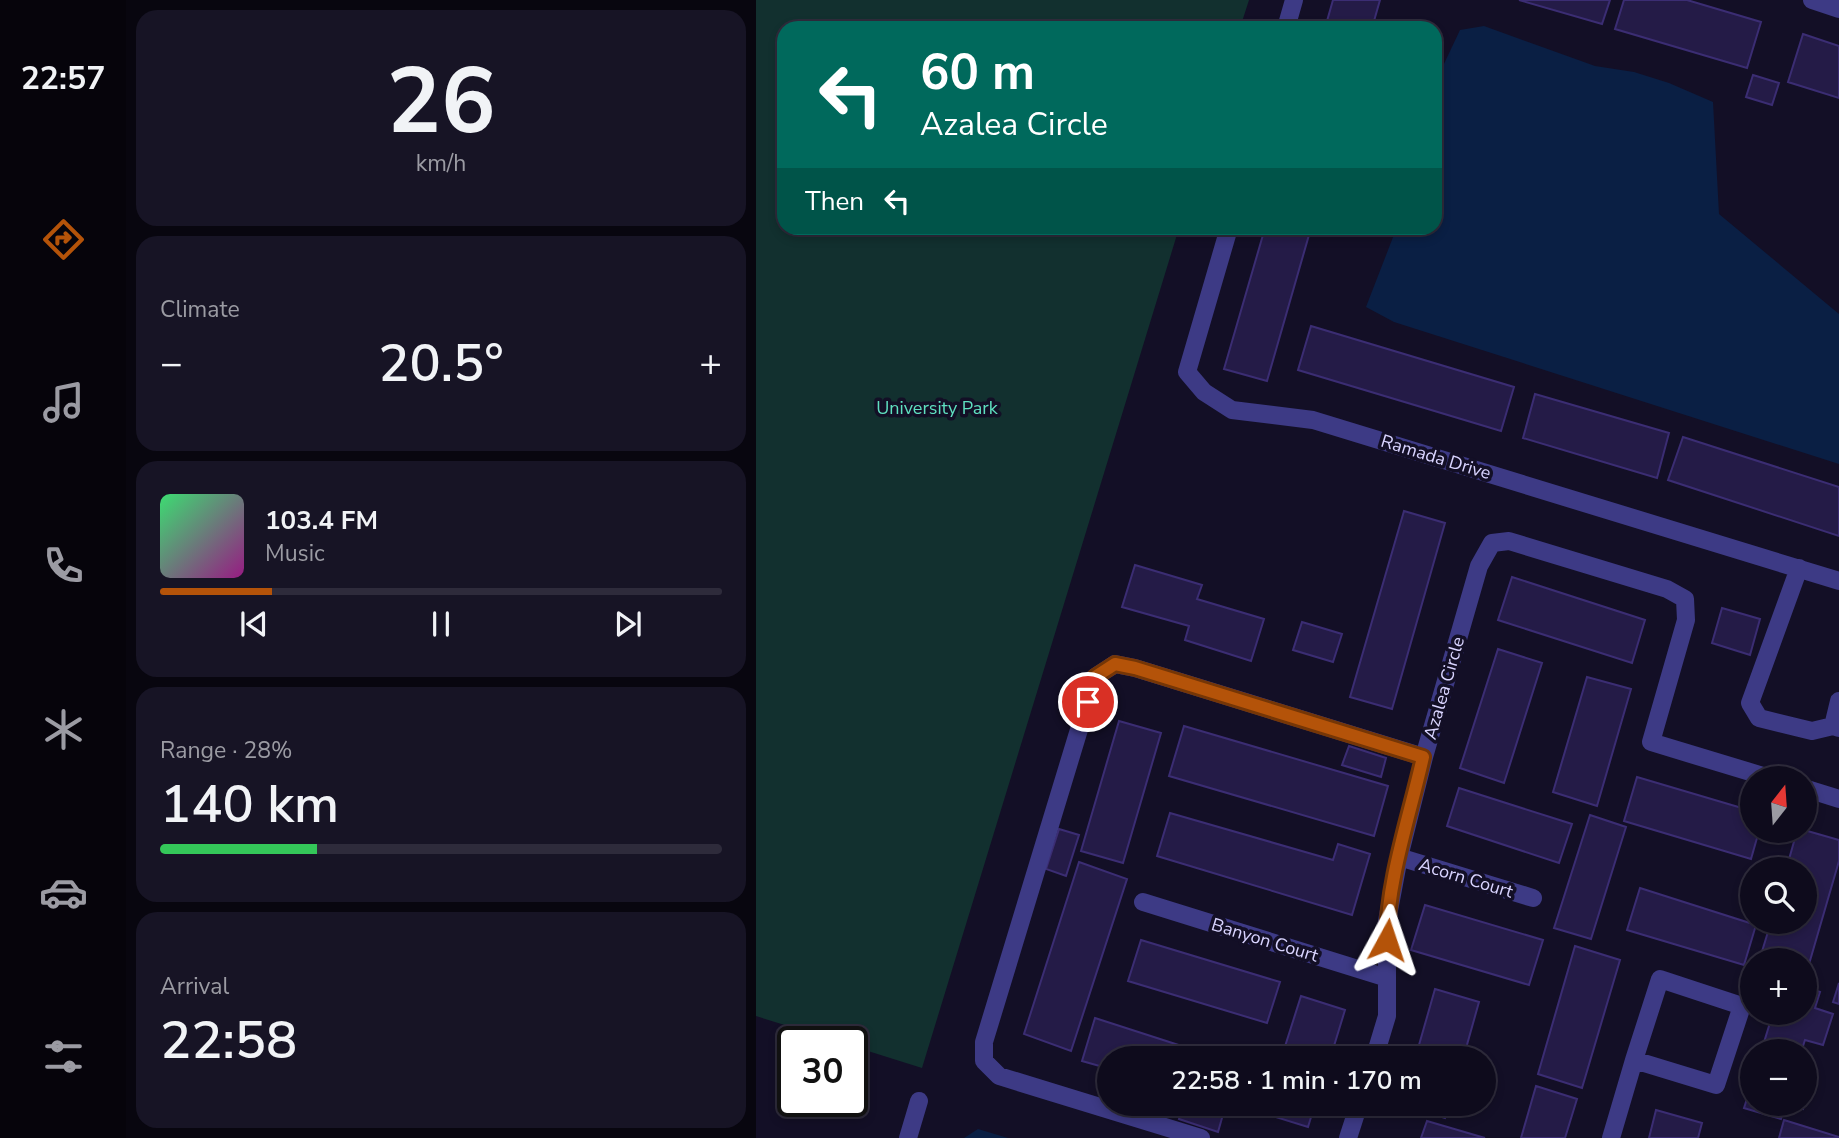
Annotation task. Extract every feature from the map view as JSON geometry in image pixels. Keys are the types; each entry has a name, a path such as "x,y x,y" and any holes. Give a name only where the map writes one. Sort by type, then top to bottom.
{"street":[{"path":"1288,21 1294,0"},
{"path":"1812,0 1839,9"},
{"name":"Ramada Drive","path":"1226,235 1187,372 1204,393 1233,410 1313,420 1839,580"},
{"name":"Azalea Circle","path":"1201,1138 999,1076 984,1061 984,1042 1095,677 1115,664 1135,668 1423,757 1479,566 1492,543 1509,541 1667,589 1685,599 1686,620 1651,741 1740,769"},
{"path":"1799,568 1750,703 1759,719 1812,730 1836,727 1839,701"},
{"path":"1378,1046 1387,1016 1387,921 1423,757"},
{"path":"1817,792 1839,799"},
{"name":"Acorn Court","path":"1399,857 1534,898"},
{"name":"Banyon Court","path":"1143,902 1387,978"},
{"path":"1611,1138 1634,1060 1660,979 1742,1006 1716,1085 1634,1060"},
{"path":"908,1138 919,1101"},
{"path":"1348,1138 1355,1116"}],"green space":[{"name":"University Park","path":"756,0 1249,0 1242,21 777,21 777,235 1177,235 922,1068 868,1051 868,1026 788,1026 756,1016"}],"water":[{"path":"1484,26 1595,66 1634,72 1669,83 1713,102 1719,214 1839,314 1839,464 1394,322 1366,307 1394,235 1442,235 1442,70 1460,30"},
{"path":"978,1129 1008,1138 964,1138"}],"building":[{"path":"1333,0 1380,0 1374,21 1327,21"},
{"path":"1519,0 1610,0 1602,24"},
{"path":"1624,0 1687,0 1761,22 1747,68 1615,29"},
{"path":"1803,34 1839,46 1839,98 1788,82"},
{"path":"1753,75 1779,83 1772,105 1746,97"},
{"path":"1263,235 1309,235 1267,381 1224,369"},
{"path":"1311,326 1514,387 1501,431 1298,370"},
{"path":"1535,394 1669,433 1657,478 1523,438"},
{"path":"1683,437 1839,487 1839,536 1668,480"},
{"path":"1404,511 1445,523 1392,709 1350,697"},
{"path":"1135,565 1202,585 1197,599 1264,619 1251,661 1185,640 1189,626 1122,607"},
{"path":"1512,577 1645,620 1632,663 1498,620"},
{"path":"1722,608 1760,619 1750,655 1712,643"},
{"path":"1302,622 1342,634 1333,662 1293,650"},
{"path":"1498,649 1542,663 1504,783 1460,768"},
{"path":"1587,677 1631,689 1597,806 1553,792"},
{"path":"1119,721 1161,733 1123,863 1081,851"},
{"path":"1184,726 1388,786 1374,836 1169,776"},
{"path":"1349,746 1386,758 1381,777 1342,765"},
{"path":"1637,777 1740,807 1740,844 1755,844 1752,857 1744,857 1624,821"},
{"path":"1459,788 1572,824 1559,863 1447,826"},
{"path":"1170,813 1333,860 1338,844 1370,854 1352,915 1157,856"},
{"path":"1590,815 1626,827 1591,939 1554,928"},
{"path":"1059,829 1079,835 1066,876 1046,869"},
{"path":"1817,834 1839,840 1839,861 1814,948 1763,948 1767,934 1817,934 1817,857 1790,857 1793,844 1816,844"},
{"path":"1079,862 1127,879 1071,1051 1024,1034"},
{"path":"1640,888 1740,920 1740,934 1753,934 1749,948 1740,948 1740,964 1627,930"},
{"path":"1425,905 1543,940 1529,985 1411,950"},
{"path":"1141,940 1280,982 1267,1023 1128,981"},
{"path":"1575,946 1620,960 1582,1088 1538,1074"},
{"path":"1839,983 1839,1004 1833,1002"},
{"path":"1435,989 1479,1002 1467,1046 1419,1046"},
{"path":"1301,996 1345,1010 1334,1046 1285,1046"},
{"path":"1817,1009 1833,1014 1823,1045 1817,1043 1817,1039 1765,1039 1769,1025 1817,1025"},
{"path":"1095,1018 1182,1046 1097,1046 1097,1065 1082,1061"},
{"path":"1536,1086 1577,1099 1565,1138 1521,1138"},
{"path":"1656,1110 1702,1123 1698,1138 1649,1138"},
{"path":"1180,1116 1223,1116 1218,1132 1179,1119"},
{"path":"1273,1116 1311,1116 1308,1127"},
{"path":"1784,1120 1839,1137 1839,1138 1779,1138"},
{"path":"1427,1121 1485,1138 1421,1138"}],"route":[{"path":"1088,702 1095,677 1115,664 1423,757 1399,857 1387,921 1387,940"}]}
